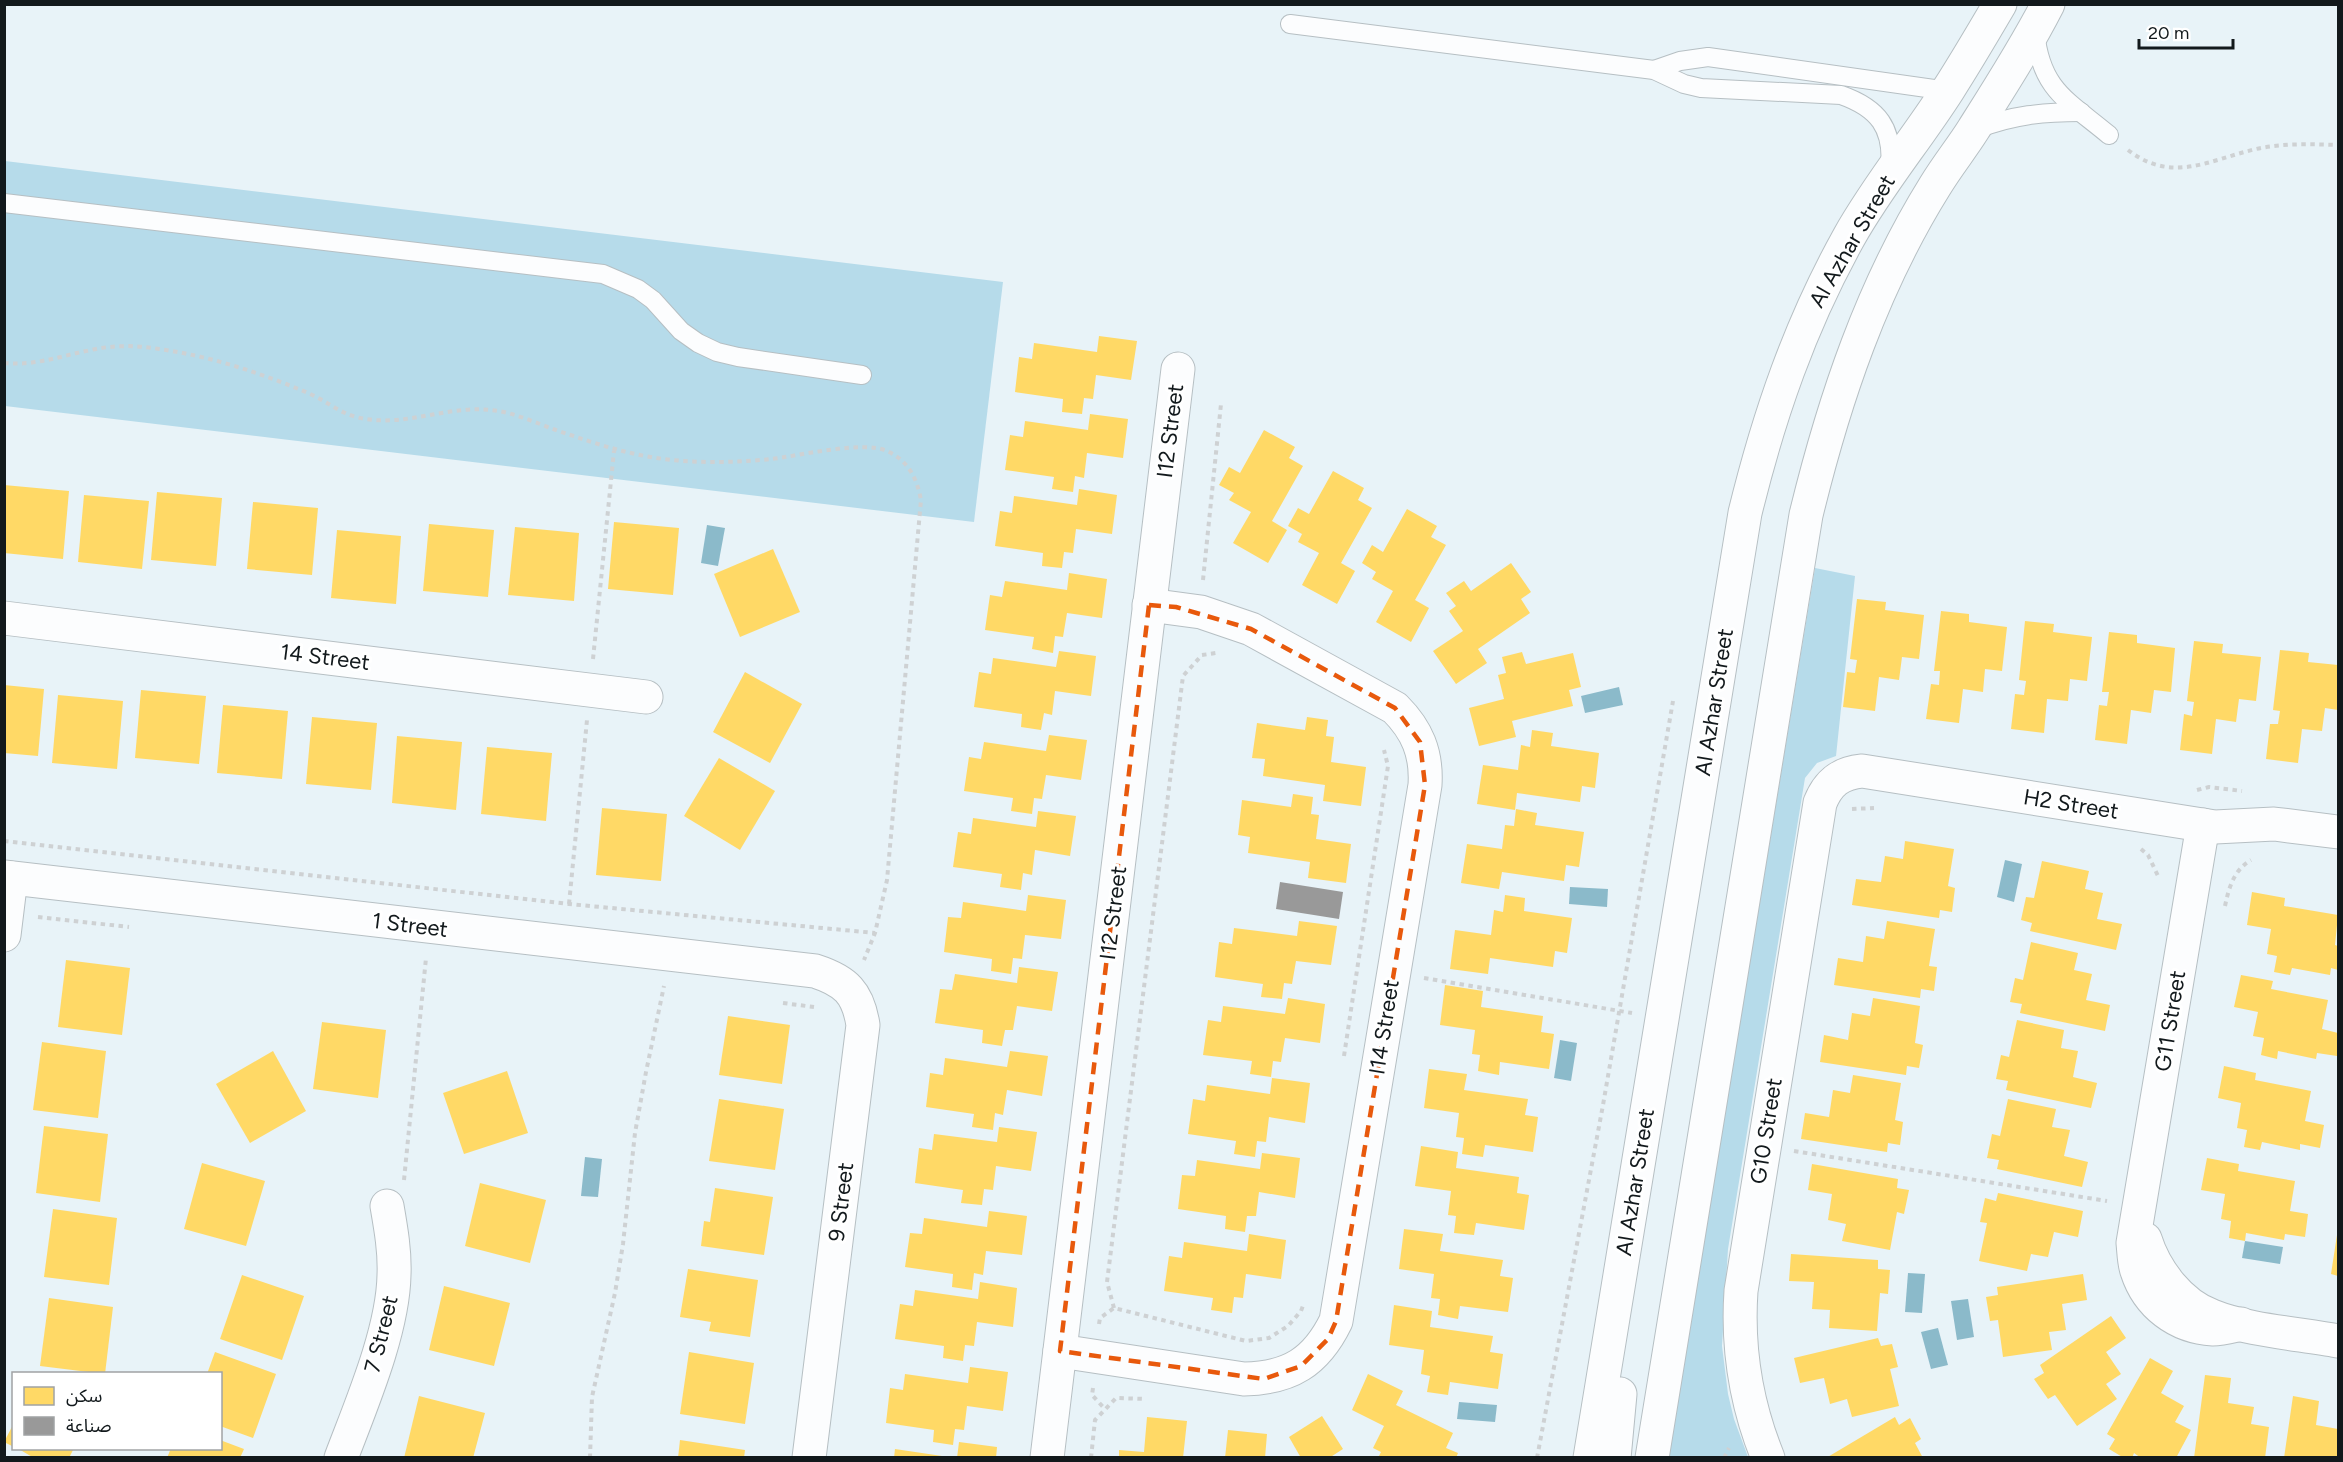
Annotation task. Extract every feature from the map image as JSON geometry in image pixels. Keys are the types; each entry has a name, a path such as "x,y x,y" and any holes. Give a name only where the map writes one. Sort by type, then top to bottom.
{"street":[{"name":"Al Azhar Street","path":"1590,1458 1745,513 1763,441 1786,370 1815,302 1850,236 1889,173 1948,91 2000,4"},
{"name":"Al Azhar Street","path":"1652,1458 1806,515 1826,435 1844,378 1870,312 1900,248 1935,186 1972,131 2041,17"},
{"name":"I12 Street","path":"1047,1458 1178,369"},
{"name":"I14 Street","path":"1060,1351 1244,1379 1283,1374 1300,1366 1328,1339 1336,1321 1425,785 1426,770 1420,742 1409,723 1395,708 1251,629 1202,612 1149,605"},
{"name":"14 Street","path":"4,618 646,697"},
{"name":"H2 Street","path":"1838,777 1850,772 1862,771 2203,825 2227,827 2274,824 2338,832"},
{"name":"G10 Street","path":"1768,1458 1749,1404 1744,1376 1739,1320 1741,1292 1820,803 1830,784 1838,777"},
{"name":"G11 Street","path":"2203,825 2125,1210 2133,1243 2136,1269 2147,1294 2165,1313 2189,1325 2215,1329 2241,1324 2338,1341"},
{"name":"1 Street","path":"8,878 815,971"},
{"path":"4,935 8,878"},
{"name":"9 Street","path":"809,1458 863,1025 860,1006 849,989 833,976 815,971"},
{"name":"7 Street","path":"341,1458 366,1390 390,1311 394,1276 395,1194"},
{"path":"1614,1312 1620,1374 1620,1406 1614,1458"}],"lane":[{"path":"2041,17 2037,55 2046,77 2061,97 2109,135"},
{"path":"1290,24 1654,69 1680,61 1708,57 1948,91"},
{"path":"1654,69 1668,78 1701,88 1841,95 1861,102 1877,115 1887,133 1891,153 1889,173"},
{"path":"1841,95 1845,76"},
{"path":"1972,131 1998,120 2025,114 2081,112"},
{"path":"4,203 603,274 638,289 653,300 681,330 698,343 717,352 862,375"}],"path":[{"path":"2109,135 2132,153 2158,166 2188,169 2257,148 2300,144 2338,144"},
{"path":"1202,655 1203,566 1221,404"},
{"path":"1114,1308 1107,1282 1183,676 1202,655 1219,652"},
{"path":"1537,1458 1673,700"},
{"path":"1344,1057 1388,766 1383,746"},
{"path":"1838,777 1843,802 1847,806 1855,810 1881,808"},
{"path":"4,841 558,903 875,933"},
{"path":"2136,844 2148,855 2159,875 2160,886"},
{"path":"2223,916 2229,886 2237,871 2249,861 2258,859"},
{"path":"395,1194 428,927"},
{"path":"590,1458 592,1397 623,1244 636,1133 646,1072 673,953"},
{"path":"1393,973 1662,1018"},
{"path":"1764,1146 2125,1210"},
{"path":"1091,1458 1095,1420 1116,1398 1154,1400"}],"highlighted area":[{"path":"1149,605 1176,607 1251,629 1395,708 1420,742 1425,785 1336,1321 1328,1339 1301,1366 1264,1379 1060,1351"}],"shaded area":[{"path":"5,161 1003,282 974,522 5,406"},
{"path":"707,525 725,528 718,566 701,563"},
{"path":"1815,568 1855,576 1836,756 1817,763 1805,778 1728,1249 1722,1346 1728,1394 1734,1419 1748,1457 1668,1458"},
{"path":"1619,687 1623,705 1585,713 1581,696"},
{"path":"2005,860 2022,864 2014,902 1997,897"},
{"path":"1570,887 1608,889 1607,907 1569,904"},
{"path":"1560,1040 1577,1043 1571,1081 1554,1078"},
{"path":"585,1157 602,1159 598,1197 581,1196"},
{"path":"2245,1241 2283,1247 2280,1264 2242,1258"},
{"path":"1908,1273 1925,1274 1922,1313 1905,1312"},
{"path":"1968,1299 1974,1337 1957,1340 1951,1301"},
{"path":"1938,1328 1948,1365 1931,1369 1921,1332"},
{"path":"1459,1402 1497,1405 1495,1422 1457,1419"}],"building: سكن":[{"path":"1099,336 1137,341 1131,380 1096,375 1093,399 1084,398 1082,414 1062,412 1063,399 1015,392 1019,357 1032,359 1034,343 1097,352"},
{"path":"1090,414 1128,419 1123,458 1087,453 1084,478 1075,476 1073,492 1052,489 1054,477 1005,470 1010,435 1023,437 1025,421 1088,430"},
{"path":"1264,430 1295,447 1289,458 1303,466 1272,521 1287,530 1268,563 1233,543 1251,512 1229,500 1234,493 1219,485 1229,467 1240,473"},
{"path":"1333,471 1364,488 1358,500 1372,508 1341,563 1355,571 1337,604 1302,585 1319,553 1298,542 1302,534 1288,526 1298,508 1309,514"},
{"path":"4,485 69,491 63,559 4,553"},
{"path":"1079,489 1117,495 1112,534 1076,529 1073,553 1064,552 1062,568 1042,566 1043,553 995,546 1000,511 1012,513 1014,496 1077,505"},
{"path":"157,492 222,498 216,566 151,560"},
{"path":"84,495 149,501 142,569 78,562"},
{"path":"253,502 318,508 312,575 247,569"},
{"path":"1407,509 1437,526 1431,537 1446,545 1415,600 1429,608 1411,642 1376,622 1393,591 1372,579 1376,572 1362,563 1372,545 1383,552"},
{"path":"614,522 679,528 673,595 608,589"},
{"path":"429,524 494,530 488,597 423,591"},
{"path":"515,527 579,533 574,601 508,595"},
{"path":"337,530 401,536 396,604 331,598"},
{"path":"773,549 800,612 740,637 714,574"},
{"path":"1511,563 1531,592 1521,599 1530,613 1478,649 1487,663 1456,684 1433,651 1463,631 1449,611 1456,606 1446,593 1464,581 1471,591"},
{"path":"1069,573 1107,579 1102,618 1067,613 1063,637 1055,636 1053,653 1032,649 1034,637 985,630 990,595 1002,597 1005,581 1067,590"},
{"path":"1857,599 1886,602 1885,610 1924,615 1919,659 1902,657 1899,680 1879,677 1875,711 1843,707 1847,672 1855,673 1857,660 1850,659"},
{"path":"1941,611 1969,614 1969,622 2007,627 2002,671 1985,669 1983,692 1963,689 1959,723 1926,719 1931,684 1939,685 1940,671 1934,671"},
{"path":"2025,621 2054,624 2053,632 2092,637 2087,681 2070,679 2068,701 2047,699 2044,733 2011,729 2015,694 2024,695 2026,681 2019,680"},
{"path":"2109,632 2137,635 2137,643 2175,648 2171,692 2154,690 2151,713 2131,710 2127,744 2095,740 2099,705 2107,706 2109,692 2102,692"},
{"path":"2194,641 2223,644 2222,653 2261,657 2256,701 2239,699 2236,722 2216,719 2212,754 2180,750 2184,714 2192,716 2194,702 2187,701"},
{"path":"2280,650 2309,653 2308,662 2338,665 2338,710 2325,708 2322,731 2302,729 2298,763 2266,759 2270,724 2278,724 2280,711 2273,710"},
{"path":"1059,651 1096,656 1091,696 1055,691 1052,715 1044,713 1041,730 1021,727 1022,714 974,707 979,672 991,674 993,658 1056,667"},
{"path":"1522,652 1526,664 1573,653 1581,687 1569,690 1573,706 1512,721 1516,737 1479,746 1469,708 1504,699 1498,675 1506,673 1502,657"},
{"path":"745,672 802,704 770,763 713,732"},
{"path":"4,685 44,689 38,756 4,753"},
{"path":"141,690 206,696 199,764 135,758"},
{"path":"58,695 123,701 117,769 52,763"},
{"path":"223,705 288,711 282,779 217,773"},
{"path":"312,717 377,723 371,790 306,784"},
{"path":"1307,717 1328,720 1326,736 1334,737 1331,762 1366,767 1361,806 1323,801 1325,785 1263,776 1265,759 1252,758 1257,723 1305,730"},
{"path":"1532,730 1553,733 1551,746 1599,753 1595,788 1582,786 1580,802 1517,793 1515,810 1477,804 1483,765 1518,770 1521,745 1530,747"},
{"path":"1049,735 1087,740 1081,780 1046,775 1042,799 1034,798 1032,814 1011,811 1013,798 964,791 969,757 981,759 984,742 1046,751"},
{"path":"397,736 462,742 456,810 392,803"},
{"path":"487,747 552,753 546,821 481,814"},
{"path":"719,758 775,791 740,850 684,816"},
{"path":"1293,794 1313,797 1311,814 1319,815 1316,839 1351,844 1346,883 1308,878 1310,862 1248,853 1250,837 1238,835 1242,800 1291,807"},
{"path":"602,808 667,814 661,881 596,875"},
{"path":"1516,809 1537,813 1535,825 1584,832 1579,867 1566,865 1564,881 1502,872 1499,889 1461,883 1467,844 1502,849 1505,825 1514,826"},
{"path":"1038,811 1076,816 1070,856 1035,850 1032,875 1023,873 1021,890 1000,887 1002,874 953,867 958,832 971,834 973,818 1036,827"},
{"path":"1905,841 1954,849 1948,886 1955,888 1952,912 1940,910 1939,918 1852,905 1856,879 1881,882 1885,856 1903,859"},
{"path":"2042,861 2089,871 2085,889 2103,893 2097,919 2122,924 2116,950 2030,931 2032,923 2021,920 2026,897 2034,898"},
{"path":"2252,892 2285,898 2284,906 2338,915 2335,945 2338,946 2338,970 2331,968 2330,975 2292,968 2290,975 2274,972 2277,956 2267,954 2271,929 2247,925"},
{"path":"1028,895 1066,900 1061,939 1025,935 1022,959 1013,958 1011,974 991,971 992,959 944,952 948,917 961,918 963,902 1026,911"},
{"path":"1505,895 1525,898 1524,911 1572,918 1567,953 1555,951 1553,967 1490,958 1488,974 1450,969 1455,930 1491,935 1494,910 1503,912"},
{"path":"1299,921 1337,926 1331,965 1296,961 1292,984 1284,983 1282,999 1261,997 1263,984 1215,977 1219,942 1232,944 1234,928 1297,936"},
{"path":"1887,921 1935,929 1929,966 1937,967 1934,991 1921,989 1920,998 1834,985 1838,958 1863,962 1866,936 1884,939"},
{"path":"2031,942 2078,953 2074,970 2092,974 2086,1000 2110,1005 2105,1031 2020,1013 2022,1004 2010,1002 2015,978 2023,980"},
{"path":"66,960 130,968 122,1035 58,1027"},
{"path":"1019,967 1058,972 1052,1011 1017,1006 1013,1030 1005,1030 1002,1046 982,1043 983,1030 935,1023 940,989 952,990 955,974 1017,983"},
{"path":"2241,975 2273,981 2271,989 2328,1000 2322,1029 2338,1033 2337,1056 2317,1053 2316,1059 2278,1051 2277,1059 2261,1055 2264,1038 2253,1036 2258,1012 2234,1007"},
{"path":"1445,985 1483,991 1481,1007 1543,1016 1541,1032 1554,1034 1549,1069 1500,1062 1499,1075 1478,1071 1480,1055 1472,1054 1475,1030 1440,1025"},
{"path":"1288,998 1325,1004 1320,1043 1285,1038 1281,1062 1273,1061 1271,1077 1250,1074 1252,1061 1203,1055 1208,1020 1221,1022 1223,1006 1285,1014"},
{"path":"1873,998 1920,1006 1915,1043 1923,1045 1919,1068 1907,1066 1906,1075 1820,1062 1824,1035 1848,1040 1852,1013 1870,1016"},
{"path":"728,1016 790,1025 782,1084 719,1075"},
{"path":"2017,1020 2064,1030 2061,1048 2078,1051 2073,1077 2097,1083 2091,1108 2006,1090 2008,1081 1996,1079 2001,1055 2009,1057"},
{"path":"322,1022 386,1030 378,1098 313,1089"},
{"path":"42,1042 106,1051 98,1118 33,1110"},
{"path":"273,1051 306,1111 250,1143 216,1084"},
{"path":"1010,1051 1048,1056 1042,1096 1007,1090 1003,1115 995,1113 993,1130 972,1127 974,1114 926,1107 930,1073 943,1075 945,1058 1007,1067"},
{"path":"2224,1066 2256,1073 2255,1080 2311,1091 2305,1121 2324,1125 2320,1148 2300,1144 2300,1150 2262,1142 2260,1150 2244,1147 2247,1130 2237,1128 2241,1103 2218,1098"},
{"path":"1429,1069 1467,1074 1464,1090 1528,1099 1525,1115 1538,1117 1533,1152 1485,1145 1483,1157 1462,1154 1464,1138 1456,1137 1459,1113 1424,1108"},
{"path":"507,1071 528,1133 464,1154 443,1093"},
{"path":"1853,1075 1901,1083 1895,1120 1903,1122 1900,1145 1888,1143 1887,1152 1801,1139 1805,1113 1829,1117 1833,1090 1850,1093"},
{"path":"1272,1078 1310,1083 1305,1123 1269,1117 1266,1142 1257,1141 1255,1157 1234,1154 1236,1141 1188,1134 1193,1099 1205,1101 1207,1085 1270,1094"},
{"path":"719,1099 784,1109 775,1170 709,1161"},
{"path":"2008,1099 2056,1109 2052,1127 2070,1130 2064,1156 2088,1162 2082,1187 1997,1169 1999,1160 1987,1158 1992,1134 2000,1136"},
{"path":"44,1126 108,1134 100,1202 36,1193"},
{"path":"999,1127 1037,1132 1031,1171 996,1166 993,1190 984,1189 982,1205 961,1203 963,1190 915,1183 919,1148 932,1150 934,1134 997,1142"},
{"path":"1421,1146 1458,1152 1456,1168 1519,1177 1517,1193 1529,1195 1524,1230 1476,1223 1474,1235 1454,1233 1456,1216 1448,1215 1451,1191 1415,1186"},
{"path":"1262,1153 1300,1158 1295,1198 1259,1192 1256,1216 1247,1216 1245,1232 1225,1229 1226,1216 1178,1209 1182,1175 1195,1176 1197,1160 1260,1169"},
{"path":"2207,1158 2239,1164 2238,1171 2295,1181 2290,1211 2308,1214 2305,1237 2285,1234 2284,1240 2246,1233 2245,1241 2229,1238 2231,1221 2221,1219 2225,1194 2201,1190"},
{"path":"202,1163 265,1181 246,1246 184,1229"},
{"path":"1812,1164 1898,1179 1897,1188 1909,1190 1904,1214 1897,1212 1890,1250 1842,1241 1846,1224 1828,1220 1832,1194 1808,1190"},
{"path":"480,1183 546,1200 530,1263 465,1246"},
{"path":"715,1188 773,1197 764,1255 701,1246 704,1221 710,1222"},
{"path":"1998,1193 2083,1211 2078,1237 2054,1232 2048,1257 2031,1254 2027,1271 1979,1261 1987,1223 1980,1222 1985,1198 1996,1201"},
{"path":"53,1209 117,1218 109,1285 44,1277"},
{"path":"989,1211 1027,1216 1022,1255 986,1251 983,1275 974,1273 972,1290 952,1287 953,1274 905,1267 910,1233 922,1234 924,1218 987,1227"},
{"path":"1404,1229 1443,1234 1440,1251 1503,1260 1500,1276 1513,1278 1508,1312 1460,1306 1458,1319 1438,1315 1440,1299 1431,1298 1434,1274 1399,1269"},
{"path":"1249,1234 1286,1240 1281,1279 1246,1274 1243,1298 1234,1297 1232,1313 1211,1310 1213,1298 1164,1291 1169,1256 1182,1258 1184,1242 1247,1251"},
{"path":"2338,1235 2338,1276 2331,1274"},
{"path":"1791,1254 1878,1260 1878,1269 1890,1270 1888,1294 1880,1293 1877,1331 1829,1328 1830,1310 1812,1309 1814,1282 1789,1281"},
{"path":"688,1269 758,1280 750,1337 709,1331 711,1322 680,1317"},
{"path":"2083,1274 2087,1300 2062,1304 2066,1330 2049,1332 2052,1350 2003,1357 1998,1320 1990,1321 1986,1297 1998,1295 1997,1287"},
{"path":"242,1275 304,1296 282,1360 220,1339"},
{"path":"980,1282 1017,1288 1013,1327 977,1322 974,1346 965,1345 963,1361 943,1358 944,1346 895,1339 900,1304 913,1306 915,1290 978,1299"},
{"path":"444,1286 510,1303 494,1366 429,1350"},
{"path":"49,1298 113,1307 105,1372 40,1366"},
{"path":"1394,1305 1432,1311 1430,1327 1493,1336 1490,1352 1503,1354 1498,1389 1450,1382 1448,1395 1427,1392 1430,1376 1421,1374 1424,1350 1389,1345"},
{"path":"2111,1316 2126,1338 2106,1352 2121,1374 2106,1384 2117,1399 2077,1426 2055,1395 2048,1399 2034,1379 2044,1373 2040,1365"},
{"path":"1878,1338 1881,1346 1892,1344 1898,1367 1890,1369 1899,1406 1852,1417 1847,1399 1830,1404 1824,1378 1800,1383 1794,1358"},
{"path":"215,1352 276,1374 253,1438 222,1427 222,1372 208,1372"},
{"path":"689,1352 754,1363 745,1424 680,1414"},
{"path":"2150,1358 2173,1371 2161,1393 2184,1406 2175,1422 2191,1430 2176,1458 2141,1458 2134,1453 2132,1458 2124,1458 2109,1449 2115,1439 2107,1434"},
{"path":"970,1367 1008,1372 1003,1411 967,1406 964,1430 955,1429 953,1445 933,1442 934,1430 886,1423 890,1388 903,1390 905,1374 968,1383"},
{"path":"1368,1374 1403,1391 1396,1405 1453,1433 1446,1448 1458,1453 1456,1458 1378,1458 1381,1452 1373,1448 1384,1426 1352,1410"},
{"path":"2205,1375 2231,1378 2228,1403 2254,1407 2251,1424 2269,1427 2265,1458 2194,1458"},
{"path":"419,1396 485,1413 473,1458 404,1458"},
{"path":"2293,1396 2319,1401 2316,1425 2338,1429 2338,1458 2284,1458"},
{"path":"1322,1416 1343,1449 1329,1458 1301,1458 1289,1437"},
{"path":"1147,1417 1187,1421 1183,1458 1119,1458 1119,1450 1144,1452"},
{"path":"1895,1417 1899,1425 1910,1418 1921,1439 1915,1443 1923,1458 1826,1458"},
{"path":"12,1427 12,1446 4,1442"},
{"path":"1228,1430 1267,1434 1265,1458 1225,1458"},
{"path":"680,1440 745,1450 744,1458 678,1458"},
{"path":"222,1441 244,1449 240,1458 167,1458 170,1450 222,1450"},
{"path":"959,1442 997,1447 996,1458 957,1458"},
{"path":"895,1449 942,1456 942,1458 894,1458"},
{"path":"20,1450 73,1450 69,1458 34,1458"}],"building: صناعة":[{"path":"1280,882 1343,892 1339,919 1276,909"}]}
